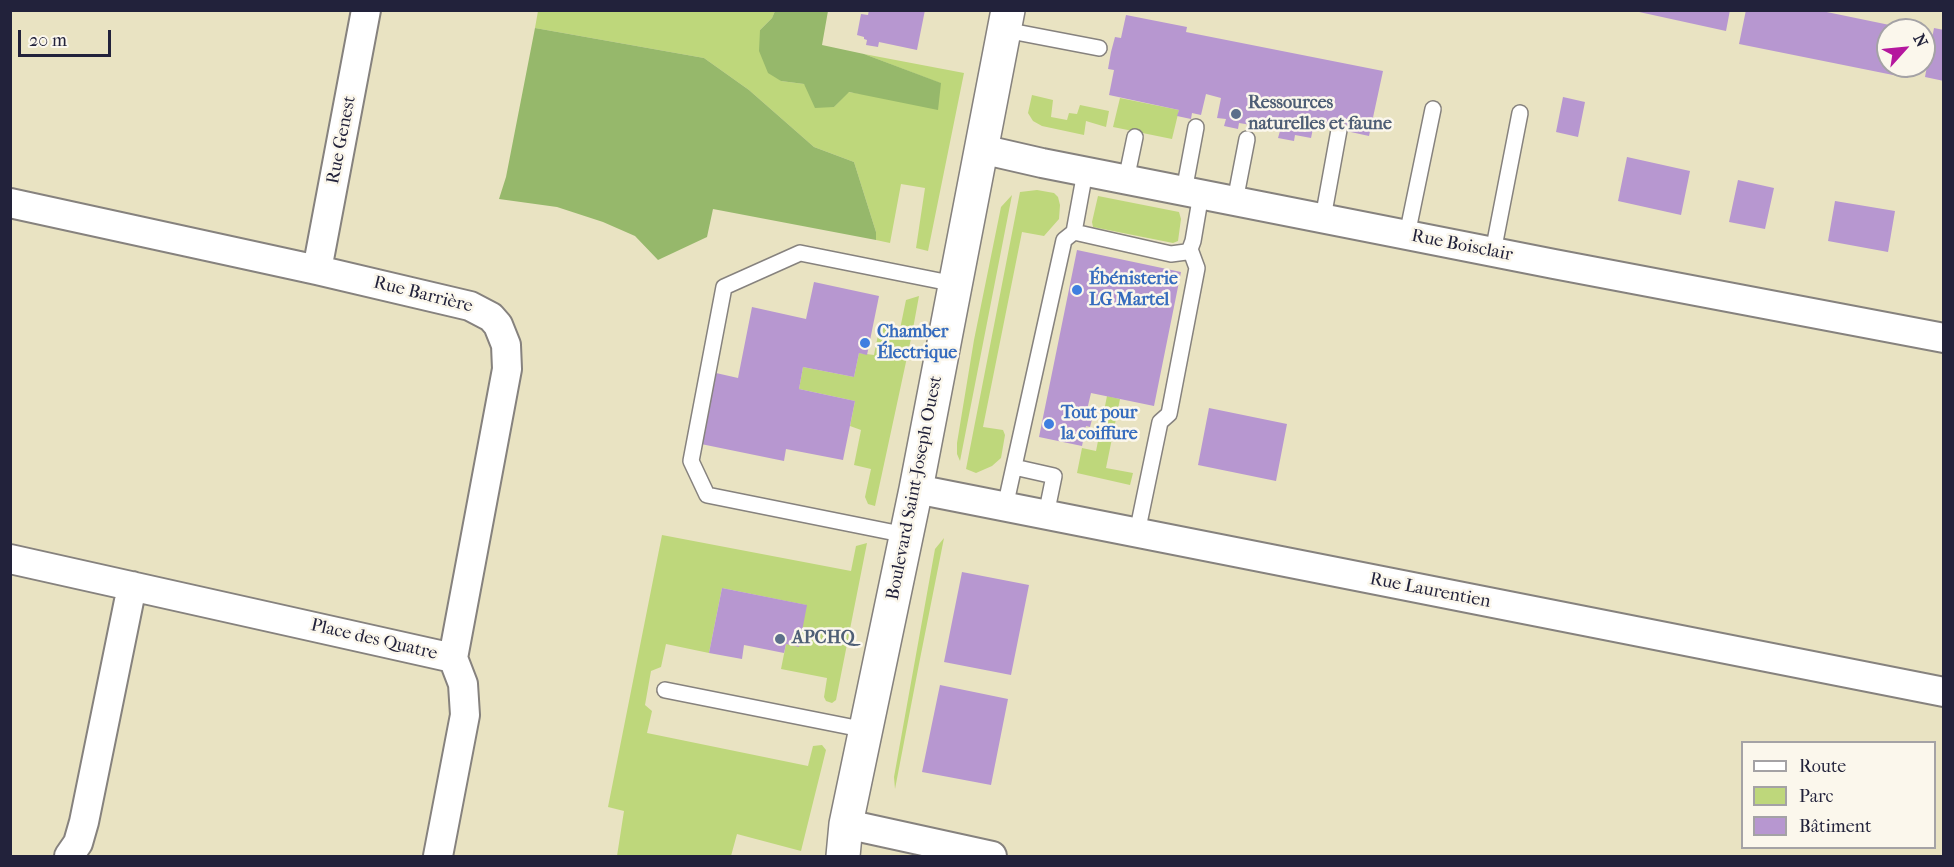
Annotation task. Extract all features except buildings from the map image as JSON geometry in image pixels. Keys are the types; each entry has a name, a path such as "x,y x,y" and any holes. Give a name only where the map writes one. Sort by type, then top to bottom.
{"main road":[{"name":"Boulevard Saint-Joseph Ouest","path":"837,856 846,824 916,489 1006,20"},
{"name":"Boulevard Saint-Joseph Ouest","path":"843,856 846,824"}],"street":[{"name":"Rue Genest","path":"317,270 366,10"},
{"name":"Rue Boisclair","path":"981,149 1085,172 1944,338"},
{"name":"Rue Barrière","path":"10,203 470,306 481,310 498,325 506,345 507,369 453,658"},
{"name":"Rue Laurentien","path":"916,489 1944,693"},
{"name":"Place des Quatre","path":"10,559 453,658 463,684 465,715 438,856"},
{"path":"69,856 78,843 84,822 132,586"},
{"path":"846,824 945,852 992,856"}],"lane":[{"path":"1006,20 1099,48"},
{"path":"1407,235 1433,110"},
{"path":"1493,252 1520,113"},
{"path":"1137,533 1160,422 1169,414 1197,268 1190,249 1196,127"},
{"path":"1323,218 1339,130"},
{"path":"1126,180 1135,137"},
{"path":"1235,201 1247,139"},
{"path":"1005,507 1064,240 1074,232 1085,172"},
{"path":"1074,232 1173,254 1190,249"},
{"path":"906,535 707,495 691,461 723,287 800,253 955,284"},
{"path":"1014,467 1054,476 1046,515"},
{"path":"665,690 866,730"}],"green space":[{"path":"538,11 775,11 772,18 760,30 781,81 804,84 834,107 848,92 870,95 940,83 864,54 964,73 928,251 916,248 925,188 901,184 890,243 876,240 876,232 854,162 814,147 749,90 704,58 535,28"},
{"path":"775,11 828,11 822,45 864,54 941,83 938,110 849,92 834,107 815,108 804,84 781,81 768,73 759,51 760,30 772,18"},
{"path":"535,28 704,58 749,90 814,147 854,162 876,232 876,240 713,209 707,237 658,260 635,236 603,222 557,207 499,199 506,177"},
{"path":"1032,95 1053,100 1051,117 1067,120 1069,113 1077,114 1080,105 1109,111 1106,127 1086,121 1084,135 1042,126 1033,121 1028,113"},
{"path":"1120,98 1179,110 1172,139 1113,127"},
{"path":"1037,190 1054,193 1058,197 1059,219 1044,236 1022,232 983,427 1003,430 1005,435 1001,458 992,466 976,473 966,469 1020,192"},
{"path":"1012,195 960,461 957,454 957,443 974,340 1001,207"},
{"path":"1098,196 1179,212 1181,219 1178,241 1173,243 1093,227"},
{"path":"919,296 875,506 868,504 865,497 871,469 854,465 861,430 850,426 855,401 799,389 803,367 854,377 859,353 874,355 880,325 900,329 906,300"},
{"path":"1107,396 1120,399 1106,468 1133,473 1130,485 1077,473 1082,448 1096,451"},
{"path":"662,535 851,571 856,546 867,543 836,700 832,703 826,701 824,697 827,678 781,669 786,644 799,646 806,605 722,588 709,653 666,644 661,667 651,671 645,705 652,711 647,733 808,766 813,746 822,745 826,750 801,851 737,834 731,856 617,856 624,811 608,807"},
{"path":"944,538 895,789 894,777 935,549"}],"place":[{"name":"Ressources naturelles et faune","path":"1236,114"},
{"name":"Ébénisterie LG Martel","path":"1077,290"},
{"name":"Chamber Électrique","path":"865,343"},
{"name":"Tout pour la coiffure","path":"1049,424"},
{"name":"APCHQ","path":"780,639"}]}
